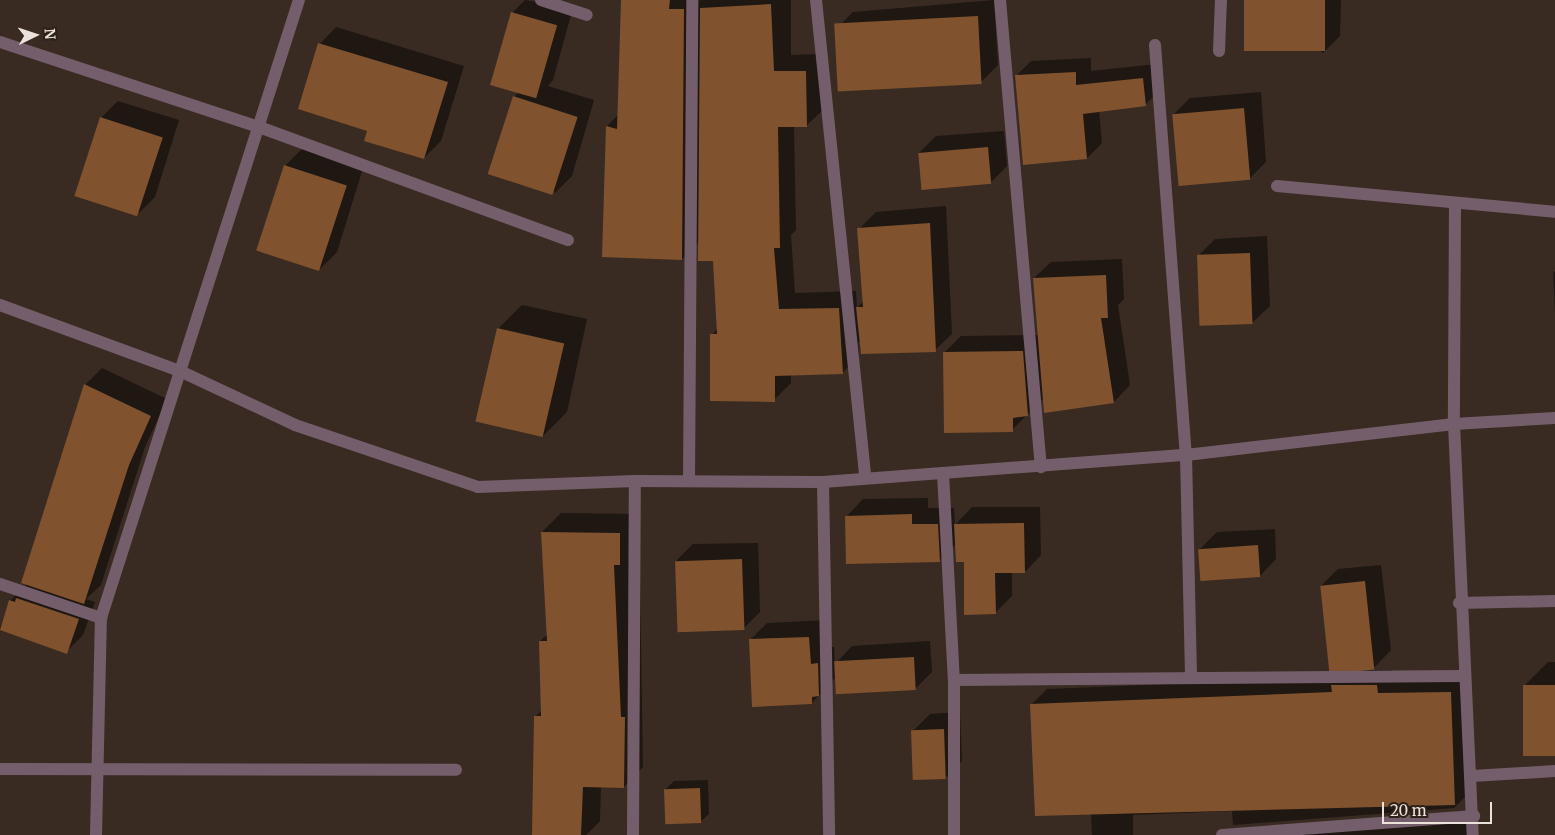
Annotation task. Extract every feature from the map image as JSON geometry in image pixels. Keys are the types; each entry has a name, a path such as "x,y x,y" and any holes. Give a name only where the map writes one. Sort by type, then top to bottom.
{"street":[{"path":"96,835 96,769 101,618 182,372 299,0"},
{"path":"541,0 587,16"},
{"path":"689,480 692,0"},
{"path":"816,0 865,478"},
{"path":"1000,0 1041,468"},
{"path":"1219,51 1220,0"},
{"path":"0,42 259,126 568,240"},
{"path":"1155,45 1186,455 1190,678"},
{"path":"1276,186 1555,212"},
{"path":"1455,203 1454,424 1459,604 1472,776 1473,835"},
{"path":"0,305 182,372 295,425 478,487 689,480 824,482 1041,468 1186,455 1454,424 1555,418"},
{"path":"943,473 954,680 954,835"},
{"path":"634,835 636,481"},
{"path":"824,482 829,835"},
{"path":"0,584 101,618"},
{"path":"1459,604 1555,601"},
{"path":"954,680 1464,676"},
{"path":"0,769 456,770"},
{"path":"1472,776 1555,771"},
{"path":"1222,835 1474,816"}],"building":[{"path":"621,0 670,0 669,9 684,9 682,260 602,257 606,126 617,129"},
{"path":"1244,0 1325,0 1325,51 1244,51"},
{"path":"771,4 774,71 806,71 807,127 778,127 780,248 774,248 779,309 839,308 843,374 775,376 775,402 710,401 710,334 717,334 713,261 698,261 700,8"},
{"path":"511,12 557,25 536,98 490,85"},
{"path":"978,16 982,84 838,91 834,24"},
{"path":"318,43 448,82 424,159 364,141 367,131 298,109"},
{"path":"1076,72 1076,85 1143,78 1146,106 1083,114 1087,159 1023,165 1015,75"},
{"path":"513,96 578,117 552,195 488,174"},
{"path":"1244,108 1250,180 1179,186 1172,114"},
{"path":"100,117 163,137 137,216 74,196"},
{"path":"988,147 991,184 921,190 918,153"},
{"path":"284,165 347,185 319,271 256,251"},
{"path":"930,223 936,352 861,354 856,307 863,307 857,228"},
{"path":"1250,253 1252,324 1200,326 1197,255"},
{"path":"1106,275 1108,318 1101,318 1114,403 1044,413 1033,278"},
{"path":"497,328 564,344 543,437 475,422"},
{"path":"1023,351 1028,416 1013,418 1013,432 944,433 943,352"},
{"path":"84,384 151,416 129,465 84,604 21,583"},
{"path":"912,514 912,524 938,524 940,562 846,564 845,516"},
{"path":"1024,523 1025,573 995,573 996,614 964,615 964,562 956,562 954,524"},
{"path":"541,532 620,533 620,565 614,565 621,717 625,717 624,788 583,787 581,835 532,835 534,716 541,716 539,641 547,641"},
{"path":"1258,545 1260,577 1200,581 1198,549"},
{"path":"742,559 744,630 678,632 675,561"},
{"path":"1365,581 1374,670 1330,674 1320,586"},
{"path":"16,598 79,619 67,654 0,630 9,600 15,602"},
{"path":"809,637 811,664 818,663 819,696 812,697 812,704 752,707 749,639"},
{"path":"914,657 916,690 836,694 834,661"},
{"path":"1331,685 1377,685 1378,693 1451,692 1455,805 1035,816 1030,704 1332,692"},
{"path":"1523,685 1555,685 1555,756 1523,756"},
{"path":"944,729 946,779 913,780 911,730"},
{"path":"700,788 701,823 665,824 664,789"}]}
